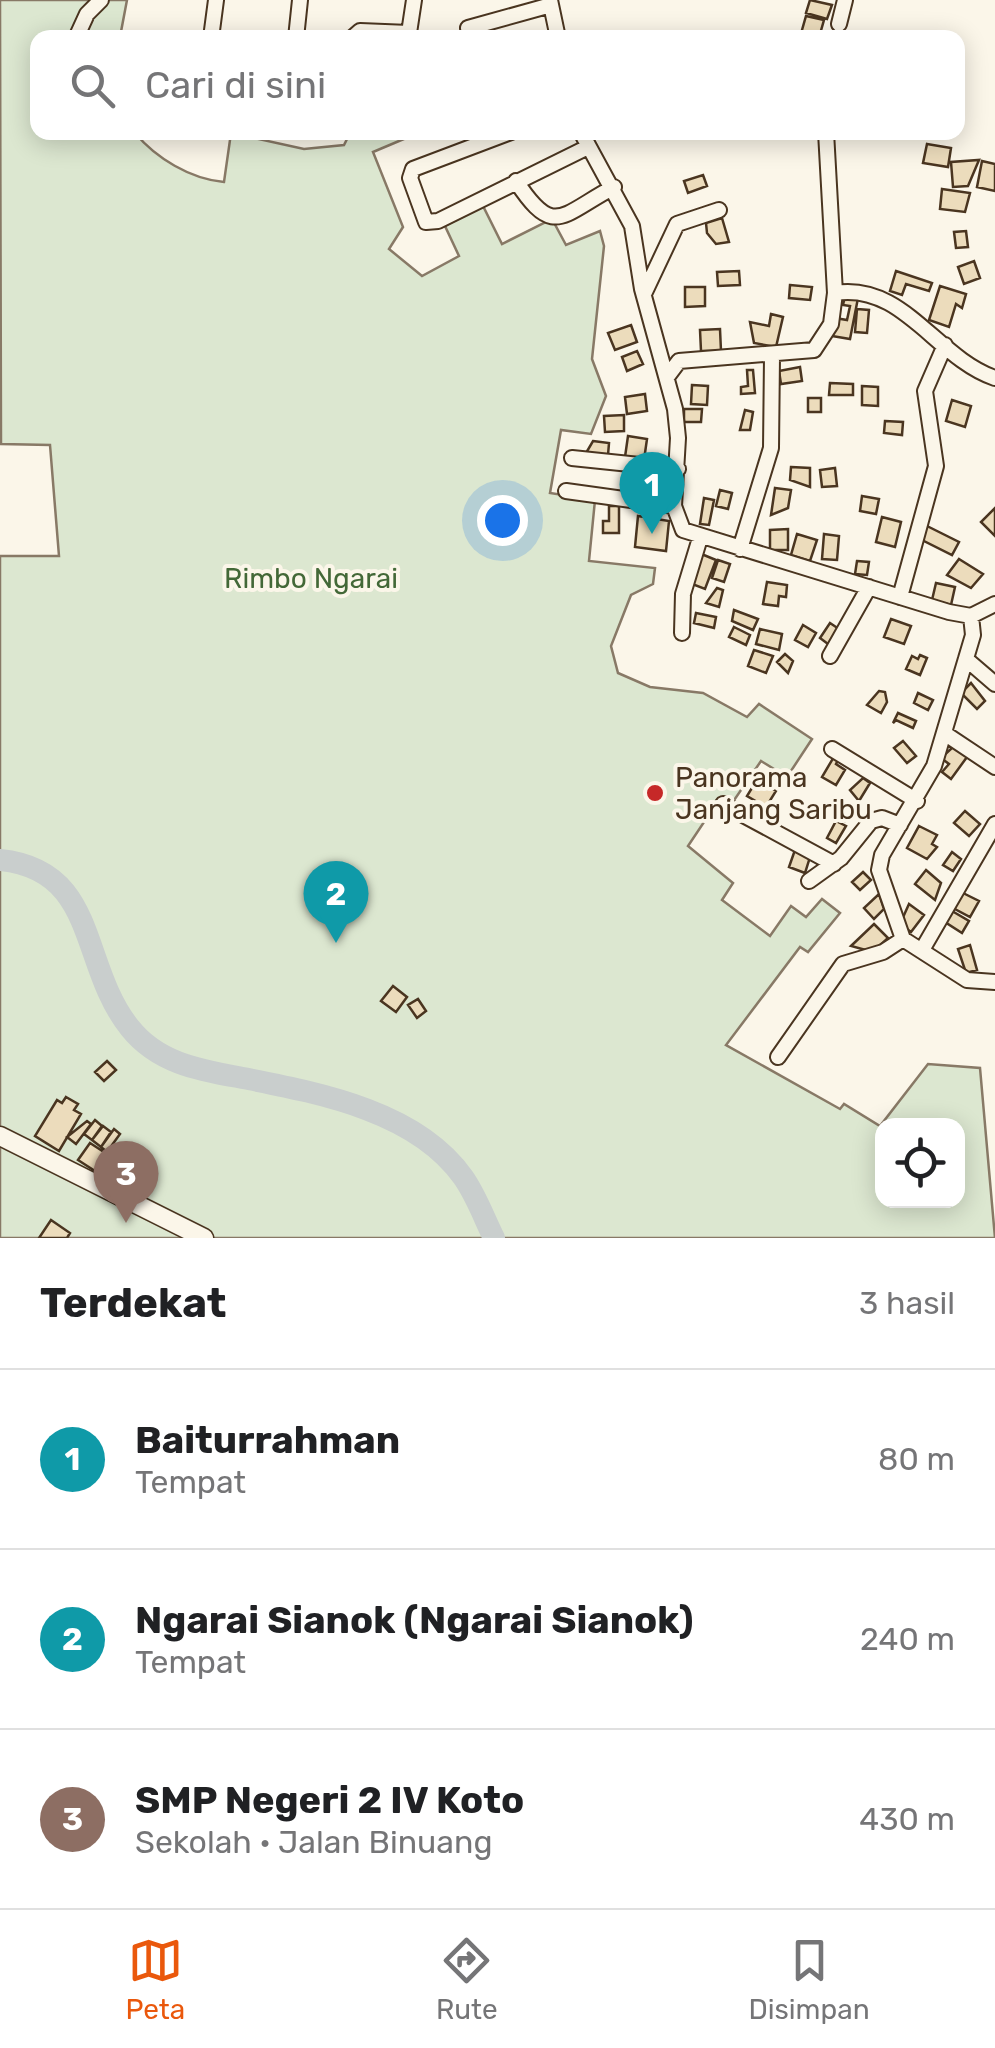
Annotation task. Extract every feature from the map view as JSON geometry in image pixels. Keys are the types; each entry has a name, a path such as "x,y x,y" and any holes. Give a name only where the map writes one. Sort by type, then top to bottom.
{"main road":[{"path":"0,1136 204,1238"}],"street":[{"path":"80,30 87,14 101,0"},
{"path":"213,30 216,0"},
{"path":"297,30 300,0"},
{"path":"410,30 414,0"},
{"path":"838,24 845,0"},
{"path":"468,28 550,2 556,30"},
{"path":"489,140 416,166 410,178 422,216 431,222 516,181 585,140 632,226 643,295 671,361 667,377 678,438 674,506 683,530 971,616 995,604"},
{"path":"671,361 814,350 831,324 835,293 826,140"},
{"path":"516,181 536,212 546,218 558,217 614,187"},
{"path":"643,295 677,224 718,210"},
{"path":"835,293 854,290 890,301 976,370 995,378"},
{"path":"900,597 936,466 925,391 945,345"},
{"path":"740,549 771,448 772,356"},
{"path":"572,458 678,469"},
{"path":"566,491 674,506"},
{"path":"682,633 683,594 700,538"},
{"path":"830,656 869,587"},
{"path":"971,616 973,636 944,733 916,801 879,870 902,939 967,980 995,982"},
{"path":"966,660 995,684"},
{"path":"944,733 995,767"},
{"path":"832,749 916,801"},
{"path":"723,804 834,864"},
{"path":"809,881 834,864 871,821 882,818 900,825"},
{"path":"922,950 995,824"},
{"path":"778,1057 843,964 883,952 902,939"}],"green space":[{"name":"Rimbo Ngarai","path":"0,0 127,0 121,30 30,30 30,140 142,140 175,166 199,177 224,182 230,140 263,140 304,149 344,145 346,140 401,140 373,152 403,227 389,249 422,276 459,256 445,226 483,206 502,244 552,219 566,245 600,231 604,246 592,359 606,396 591,434 561,430 550,493 595,500 589,561 655,568 653,584 631,595 611,646 618,673 650,687 703,693 747,717 759,704 812,739 787,777 761,761 728,809 716,804 688,846 733,883 722,900 770,936 791,906 806,917 822,899 840,913 808,952 800,947 726,1045 840,1109 844,1104 875,1123 875,1208 965,1208 965,1118 886,1118 928,1064 980,1068 995,1238 0,1238 0,556 59,556 50,445 1,444"}],"building":[{"path":"810,0 832,5 827,19 806,13"},
{"path":"806,16 824,20 821,30 802,30"},
{"path":"927,144 951,148 948,167 923,163"},
{"path":"979,160 968,186 953,187 951,162"},
{"path":"982,161 995,164 995,191 977,187"},
{"path":"703,175 707,186 688,193 684,181"},
{"path":"942,189 970,193 965,212 940,209"},
{"path":"722,218 729,242 716,244 707,233 706,223"},
{"path":"966,231 968,247 956,248 954,232"},
{"path":"974,261 980,278 964,284 958,267"},
{"path":"739,271 740,285 718,286 717,272"},
{"path":"896,271 932,283 929,291 906,284 902,295 890,291"},
{"path":"790,285 812,287 810,300 789,298"},
{"path":"940,286 966,294 962,308 956,304 949,327 929,320"},
{"path":"685,287 705,287 705,306 685,307"},
{"path":"845,296 858,298 850,339 832,336 835,318 847,320 850,306 843,305"},
{"path":"857,309 869,310 867,333 855,332"},
{"path":"771,314 783,317 776,347 754,343 750,322 769,326"},
{"path":"631,325 637,342 615,350 608,333"},
{"path":"720,329 721,351 701,351 700,330"},
{"path":"637,351 643,364 627,371 622,357"},
{"path":"800,367 802,381 781,384 779,371"},
{"path":"747,370 753,370 755,393 741,394 741,387 748,386"},
{"path":"830,383 853,384 853,395 829,395"},
{"path":"692,385 708,386 707,405 691,404"},
{"path":"862,386 878,387 878,406 862,405"},
{"path":"645,394 647,411 627,414 625,397"},
{"path":"808,398 821,398 821,412 808,412"},
{"path":"952,400 971,406 965,427 946,421"},
{"path":"684,409 702,409 701,422 684,422"},
{"path":"745,410 753,412 750,430 740,430"},
{"path":"624,415 624,431 605,432 604,416"},
{"path":"885,421 903,422 902,435 884,433"},
{"path":"628,436 647,439 644,460 625,457"},
{"path":"593,441 609,443 608,455 586,453"},
{"path":"791,467 810,468 810,487 790,480"},
{"path":"835,468 837,486 822,487 820,470"},
{"path":"645,476 641,486 626,488 624,479"},
{"path":"775,488 791,490 788,508 771,515"},
{"path":"720,490 732,493 728,509 716,506"},
{"path":"862,496 879,499 876,514 860,511"},
{"path":"704,498 714,500 709,525 700,524"},
{"path":"609,506 619,506 619,533 603,533 603,521 609,521"},
{"path":"995,508 995,536 981,522"},
{"path":"638,516 669,521 666,551 635,547"},
{"path":"882,517 901,522 895,547 876,542"},
{"path":"925,525 959,542 952,555 918,538"},
{"path":"788,529 788,550 770,550 770,530"},
{"path":"797,534 817,540 810,561 791,555"},
{"path":"824,534 839,536 837,560 822,559"},
{"path":"699,553 716,560 705,589 687,582"},
{"path":"959,559 983,574 971,588 947,575"},
{"path":"718,560 730,564 724,582 712,578"},
{"path":"857,561 869,562 867,575 855,574"},
{"path":"767,582 787,585 786,597 779,596 778,606 763,604"},
{"path":"936,583 955,587 951,605 932,600"},
{"path":"717,588 723,590 719,607 706,603"},
{"path":"734,610 758,619 753,630 732,621"},
{"path":"696,613 716,617 714,628 694,623"},
{"path":"891,619 911,626 904,644 884,637"},
{"path":"830,623 839,629 828,644 820,638"},
{"path":"803,625 816,633 808,647 795,640"},
{"path":"734,627 750,635 746,645 729,637"},
{"path":"760,629 782,634 779,650 756,644"},
{"path":"754,650 773,656 766,673 748,666"},
{"path":"785,654 793,661 788,673 777,662"},
{"path":"920,655 927,658 920,675 906,669 912,656 918,659"},
{"path":"971,683 985,701 977,709 961,693"},
{"path":"879,691 885,692 887,702 881,713 867,705"},
{"path":"918,693 933,700 928,710 914,703"},
{"path":"898,713 916,721 913,728 896,720 893,723"},
{"path":"903,741 916,756 907,763 894,748"},
{"path":"953,747 967,757 951,779 942,772 949,764 941,758"},
{"path":"835,755 839,758 836,764 845,770 836,785 822,777"},
{"path":"761,773 772,780 768,786 776,791 766,807 747,796"},
{"path":"863,778 870,783 859,801 850,790"},
{"path":"839,798 854,808 845,821 834,805"},
{"path":"965,811 980,824 969,836 954,823"},
{"path":"836,821 846,826 836,843 827,838"},
{"path":"919,826 937,835 932,844 937,847 927,859 907,848"},
{"path":"796,847 810,857 805,873 789,867"},
{"path":"952,852 961,859 953,871 943,865"},
{"path":"926,870 941,883 935,900 915,884"},
{"path":"863,872 871,880 860,890 852,882"},
{"path":"961,892 979,901 970,917 953,908"},
{"path":"879,894 884,909 874,919 864,908"},
{"path":"909,904 924,915 911,932 900,924"},
{"path":"952,911 969,921 962,933 945,922"},
{"path":"874,924 888,938 873,952 851,946"},
{"path":"970,945 977,970 966,973 958,949"},
{"path":"393,986 407,997 396,1012 381,1001"},
{"path":"418,999 426,1011 417,1018 408,1005"},
{"path":"107,1061 116,1070 104,1081 95,1072"},
{"path":"66,1097 78,1104 74,1110 81,1114 59,1151 35,1136 57,1100 62,1103"},
{"path":"95,1120 102,1126 92,1140 84,1134"},
{"path":"87,1121 91,1124 76,1144 67,1137"},
{"path":"103,1126 111,1132 101,1147 92,1140"},
{"path":"114,1129 120,1134 107,1152 101,1147"},
{"path":"90,1143 107,1154 95,1171 78,1160"},
{"path":"51,1220 70,1233 67,1238 39,1238"}],"waterway":[{"path":"0,860 32,868 55,882 71,901 114,1003 130,1028 152,1049 193,1067 329,1097 390,1119 443,1154 463,1177 494,1238"}],"place":[{"name":"Baiturrahman","path":"652,534"},
{"name":"Panorama Janjang Saribu","path":"655,793"},
{"name":"Ngarai Sianok (Ngarai Sianok)","path":"336,943"},
{"name":"SMP Negeri 2 IV Koto","path":"126,1223"}]}
